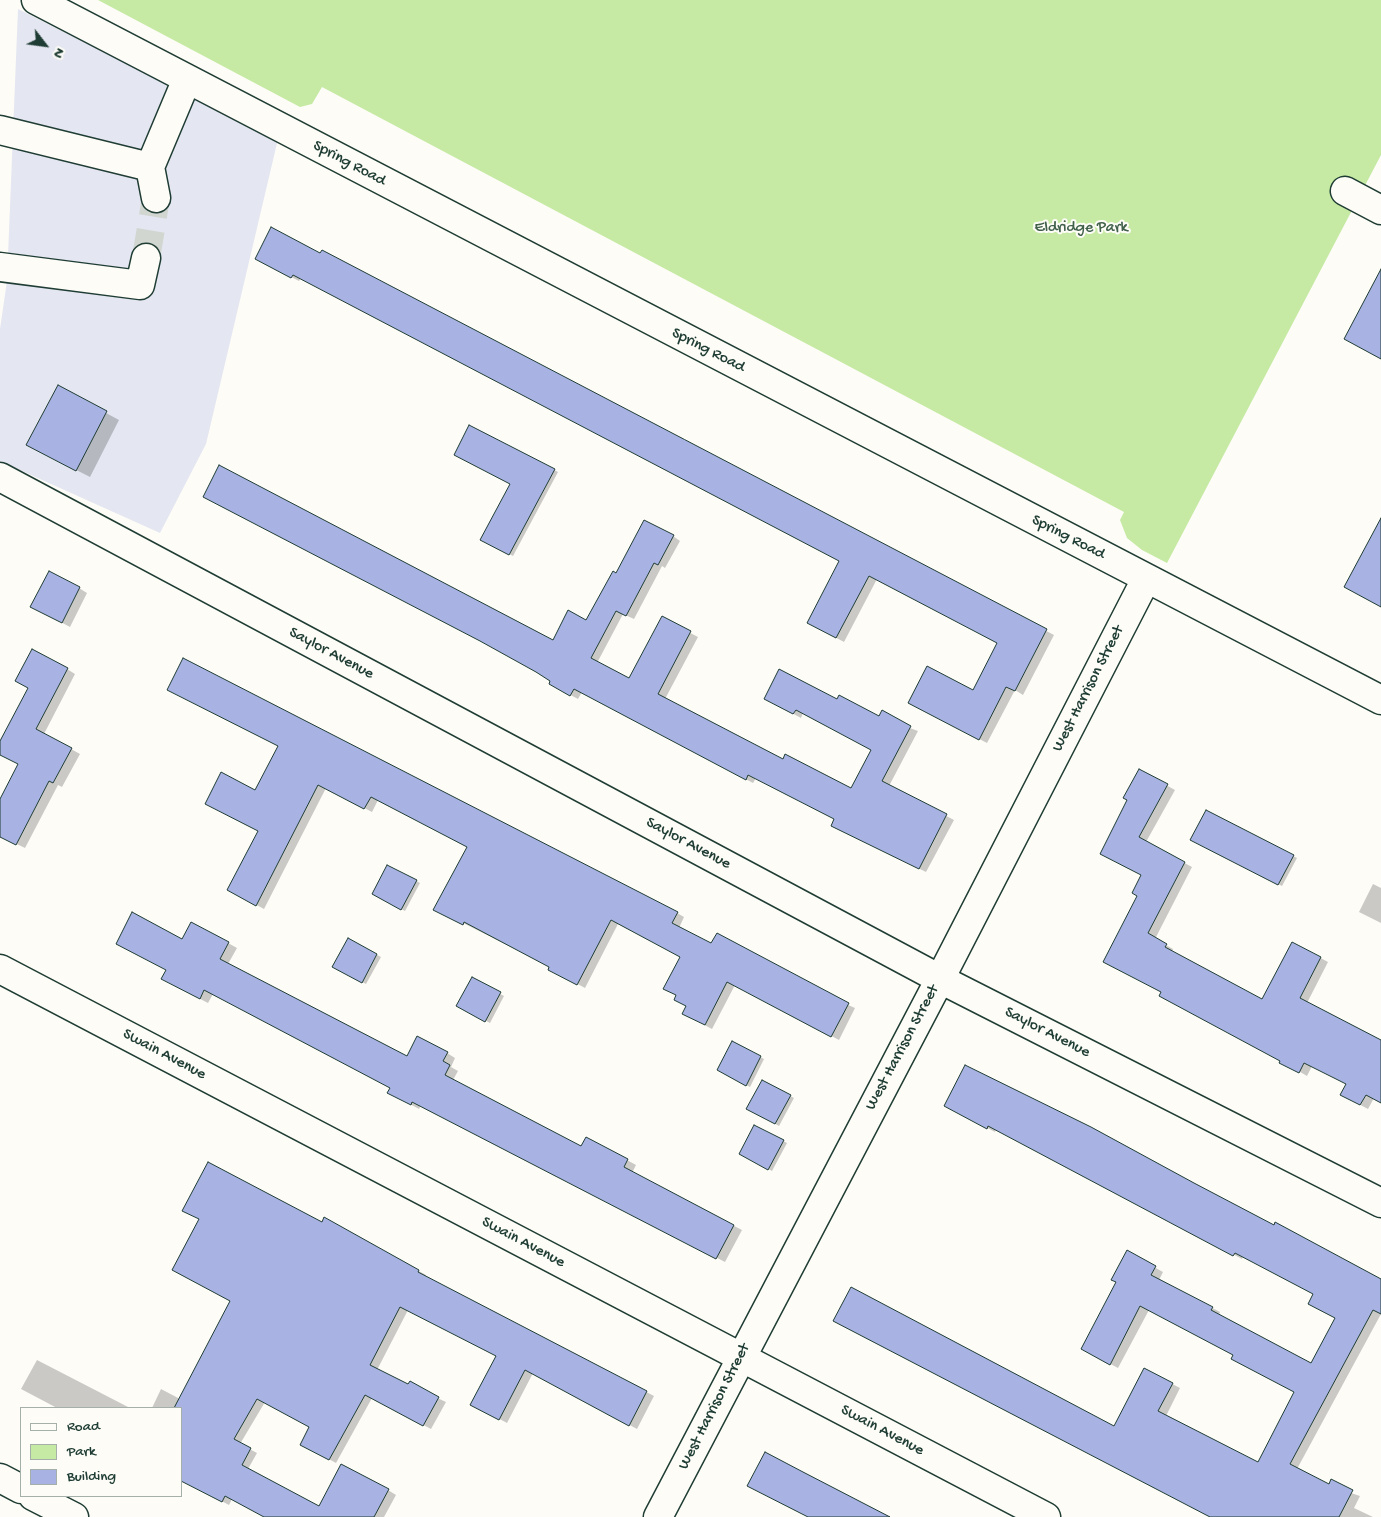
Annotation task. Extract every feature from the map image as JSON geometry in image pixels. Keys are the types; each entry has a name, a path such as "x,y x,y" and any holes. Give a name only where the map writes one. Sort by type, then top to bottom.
{"street":[{"name":"Spring Road","path":"36,0 1381,700"},
{"path":"156,198 150,167 187,79"},
{"path":"0,130 150,167"},
{"path":"1345,192 1381,210"},
{"path":"0,267 140,285 146,258"},
{"name":"Saylor Avenue","path":"0,477 940,979 1381,1203"},
{"name":"West Harrison Street","path":"658,1517 740,1357 940,979 1146,578"},
{"name":"Swain Avenue","path":"0,969 1046,1517"},
{"path":"0,1478 20,1488"},
{"path":"35,1497 74,1517"}],"shaded area":[{"path":"18,9 278,139 206,444 160,533 0,461 0,329 7,281"}],"green space":[{"name":"Eldridge Park","path":"98,0 1381,0 1381,155 1167,563 1142,550 1127,538 1120,520 1124,512 322,87 312,104 300,107"}],"building":[{"path":"271,227 320,253 322,250 1047,629 1015,691 1006,687 979,740 908,703 927,666 973,690 997,643 869,576 836,638 807,623 839,561 293,275 291,278 255,259"},
{"path":"1381,269 1381,359 1344,339"},
{"path":"58,385 107,411 76,471 26,445"},
{"path":"469,425 555,469 509,555 480,540 510,484 454,455"},
{"path":"219,465 553,640 568,610 586,620 613,571 616,573 644,520 674,535 658,565 654,563 626,616 616,611 591,658 629,678 662,616 691,631 658,694 783,759 785,754 851,788 871,750 796,710 793,714 764,699 779,669 837,699 839,695 879,716 882,710 911,726 882,781 947,814 919,869 831,826 834,819 748,775 746,780 574,689 570,696 549,684 550,681 536,672 480,641 203,497"},
{"path":"1381,518 1381,607 1344,587"},
{"path":"49,571 80,587 62,623 30,607"},
{"path":"32,649 68,668 36,729 72,748 53,783 49,781 16,845 0,837 0,799 18,764 0,755 0,741 28,688 15,681"},
{"path":"183,658 678,912 672,923 711,943 717,933 849,1003 831,1037 727,982 705,1025 682,1014 686,1006 674,1000 676,995 663,989 680,957 611,920 577,985 548,970 549,967 464,922 463,925 433,910 467,847 371,797 364,809 318,785 256,906 227,890 258,831 205,804 221,772 255,790 278,746 167,690"},
{"path":"1139,769 1168,784 1139,837 1185,862 1148,933 1167,944 1165,947 1262,999 1292,942 1321,957 1300,998 1381,1040 1381,1103 1366,1095 1360,1105 1340,1095 1346,1084 1304,1063 1299,1073 1279,1063 1280,1061 1159,996 1161,992 1103,962 1137,896 1132,893 1141,875 1100,854 1127,800 1123,798"},
{"path":"1206,810 1294,855 1278,885 1190,840"},
{"path":"387,865 417,880 401,910 372,894"},
{"path":"132,912 182,939 191,922 229,942 220,959 407,1056 417,1036 448,1052 443,1061 450,1065 445,1075 581,1146 586,1137 628,1159 624,1167 734,1225 716,1259 412,1102 411,1105 387,1093 390,1088 204,990 200,999 161,979 166,970 116,944"},
{"path":"348,938 377,954 362,983 332,967"},
{"path":"472,977 501,992 485,1022 456,1006"},
{"path":"732,1041 761,1056 746,1086 717,1070"},
{"path":"965,1065 1091,1127 1274,1225 1275,1222 1381,1279 1381,1314 1373,1310 1290,1464 1329,1484 1331,1479 1353,1490 1339,1517 1210,1517 833,1321 851,1287 1114,1426 1144,1368 1173,1383 1158,1411 1258,1462 1294,1392 1231,1359 1233,1355 1140,1306 1110,1365 1081,1349 1116,1282 1111,1280 1127,1250 1156,1266 1151,1275 1213,1307 1211,1310 1311,1363 1335,1318 1308,1304 1313,1294 1235,1253 1233,1256 988,1126 987,1129 944,1106"},
{"path":"762,1080 791,1095 775,1124 746,1109"},
{"path":"754,1125 784,1140 768,1170 739,1154"},
{"path":"208,1162 322,1222 324,1217 419,1270 418,1272 647,1391 629,1426 525,1370 499,1420 470,1405 496,1356 400,1307 370,1365 408,1384 410,1381 439,1397 423,1426 365,1395 329,1460 300,1445 309,1427 257,1399 234,1439 251,1448 242,1465 319,1506 341,1464 389,1489 374,1517 264,1517 225,1496 222,1502 182,1482 182,1407 175,1407 230,1301 172,1270 199,1219 182,1211"},
{"path":"765,1452 890,1517 808,1517 747,1486"}],"tunnel":[{"path":"146,258 156,198"}]}
